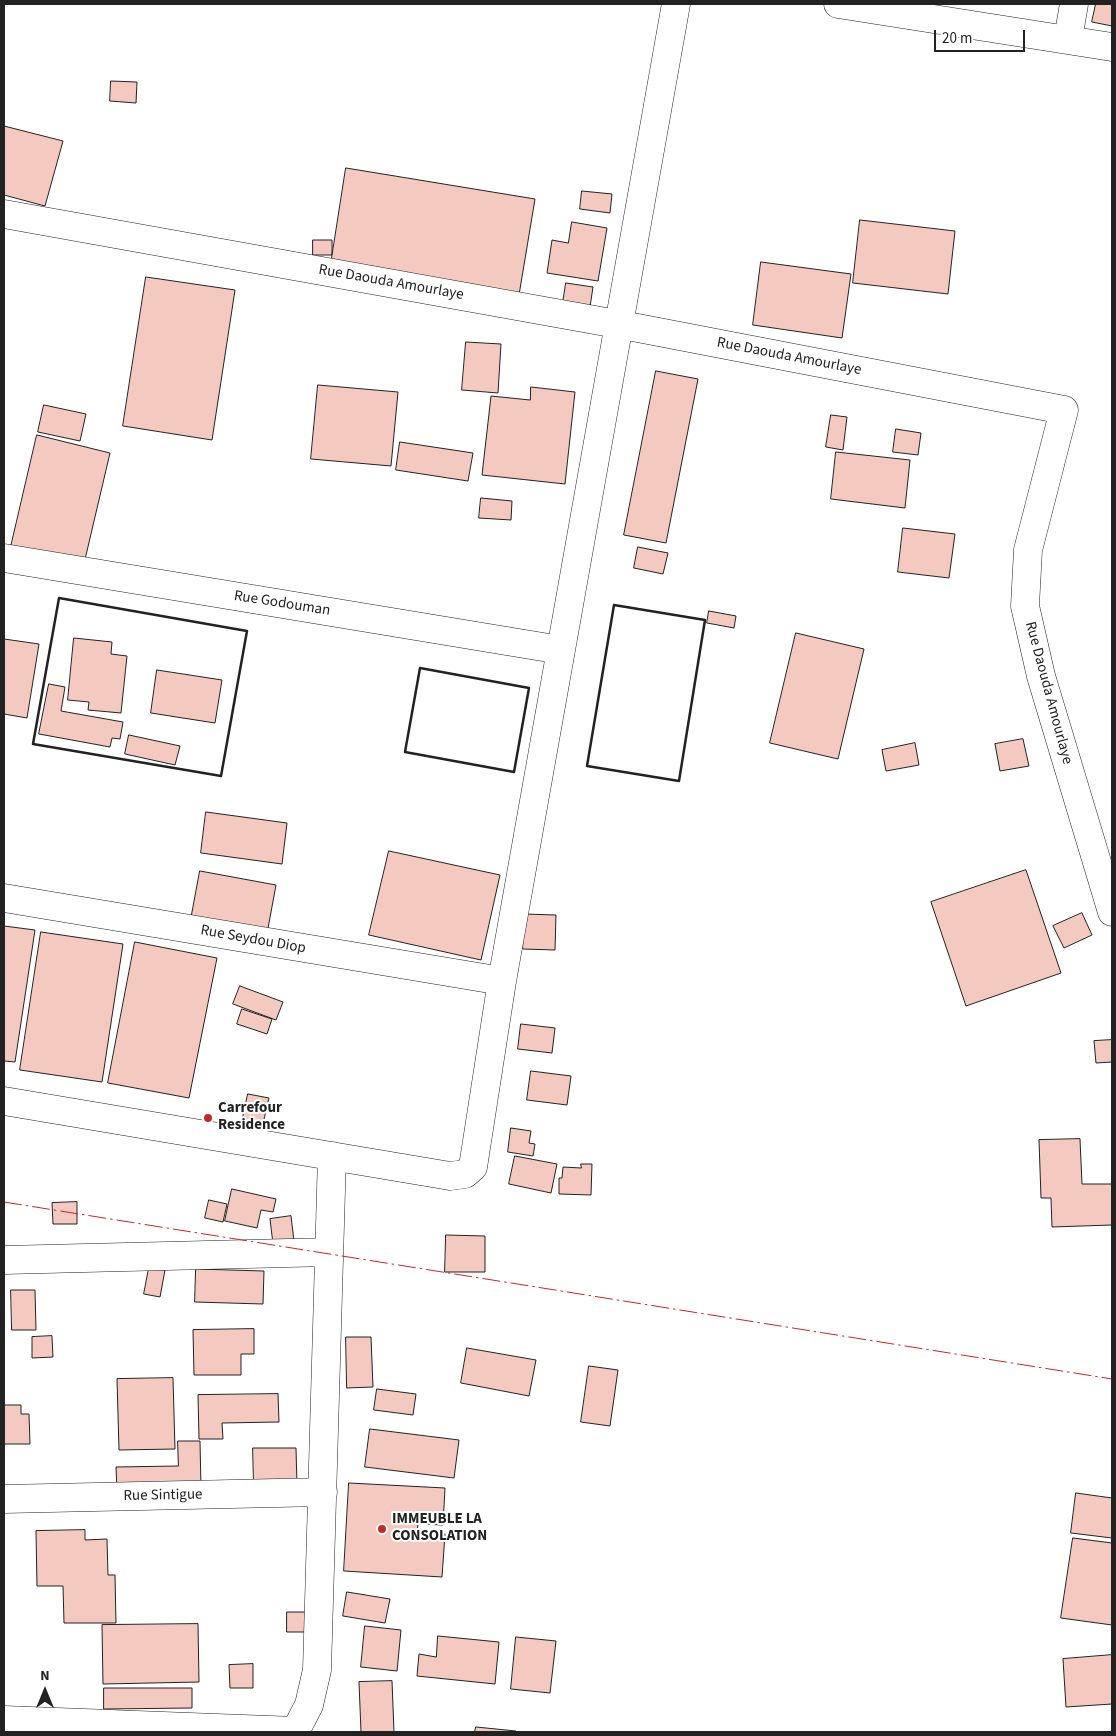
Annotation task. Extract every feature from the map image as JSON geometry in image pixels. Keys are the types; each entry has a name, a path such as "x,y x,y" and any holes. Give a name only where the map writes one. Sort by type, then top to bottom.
{"street":[{"path":"4,1101 450,1176 465,1174 472,1167 502,982 617,324 676,4"},
{"path":"838,4 1112,47"},
{"path":"1068,40 1074,4"},
{"name":"Rue Daouda Amourlaye","path":"4,214 617,324 1064,410 1028,550 1025,606 1041,676 1112,912"},
{"name":"Rue Godouman","path":"4,558 560,650"},
{"name":"Rue Seydou Diop","path":"4,898 502,982"},
{"path":"4,1720 295,1731 309,1705 317,1670 332,1156"},
{"path":"4,1260 329,1252"},
{"name":"Rue Sintigue","path":"4,1499 323,1492"}],"building":[{"path":"1096,4 1112,4 1112,26 1092,22"},
{"path":"111,81 137,82 136,103 110,101"},
{"path":"4,126 63,141 45,206 4,195"},
{"path":"346,168 535,199 519,295 331,264"},
{"path":"582,191 612,194 610,213 580,209"},
{"path":"860,220 955,231 948,294 853,283"},
{"path":"572,222 607,228 598,281 547,273 552,240 568,243"},
{"path":"313,240 332,240 332,255 313,255"},
{"path":"761,262 851,274 842,338 753,325"},
{"path":"146,277 235,290 212,440 123,426"},
{"path":"566,283 593,287 590,307 563,303"},
{"path":"466,342 501,344 498,393 462,390"},
{"path":"656,371 698,379 666,543 624,535"},
{"path":"318,385 398,392 391,466 311,459"},
{"path":"531,387 575,392 565,484 482,475 491,396 530,400"},
{"path":"44,405 86,414 80,441 38,432"},
{"path":"831,415 847,417 843,450 826,447"},
{"path":"896,429 921,433 918,455 893,452"},
{"path":"37,435 110,453 83,568 10,551"},
{"path":"400,442 473,453 468,481 396,470"},
{"path":"836,452 910,460 905,508 831,499"},
{"path":"481,498 512,501 511,520 479,518"},
{"path":"903,528 955,534 949,578 898,572"},
{"path":"638,547 668,553 663,574 634,568"},
{"path":"709,611 736,616 734,628 707,623"},
{"path":"796,633 864,649 838,759 770,743"},
{"path":"74,638 112,642 111,654 127,656 121,713 88,710 89,702 68,700"},
{"path":"4,639 39,644 27,718 4,714"},
{"path":"157,670 222,680 215,723 151,713"},
{"path":"49,684 65,687 61,711 123,722 120,739 112,738 110,747 39,734"},
{"path":"129,735 180,746 175,765 125,754"},
{"path":"1023,739 1029,766 1000,771 995,744"},
{"path":"915,743 919,765 886,771 882,750"},
{"path":"206,812 287,823 282,864 201,853"},
{"path":"389,851 500,875 481,960 369,935"},
{"path":"1026,870 1061,973 966,1006 931,902"},
{"path":"200,871 276,885 266,939 190,925"},
{"path":"1082,913 1092,935 1064,948 1053,926"},
{"path":"524,914 556,915 555,950 523,949"},
{"path":"4,926 35,930 15,1062 4,1061"},
{"path":"41,932 123,944 102,1082 20,1070"},
{"path":"135,942 217,958 189,1098 108,1083"},
{"path":"240,986 283,1002 276,1020 233,1004"},
{"path":"242,1009 272,1019 267,1034 237,1024"},
{"path":"521,1024 555,1028 552,1053 518,1049"},
{"path":"1112,1040 1112,1062 1096,1063 1094,1041"},
{"path":"531,1071 571,1076 567,1105 527,1100"},
{"path":"248,1094 269,1098 261,1132 241,1127"},
{"path":"511,1128 531,1131 529,1143 535,1144 533,1156 508,1152"},
{"path":"1080,1139 1082,1184 1112,1184 1112,1225 1052,1227 1051,1198 1041,1198 1039,1140"},
{"path":"515,1156 557,1164 551,1193 509,1184"},
{"path":"581,1164 592,1164 591,1195 559,1194 559,1178 562,1178 563,1167 581,1168"},
{"path":"232,1189 276,1199 273,1212 261,1210 257,1228 225,1221"},
{"path":"209,1200 227,1204 223,1222 205,1218"},
{"path":"77,1202 77,1224 53,1224 52,1203"},
{"path":"291,1216 294,1241 273,1244 270,1219"},
{"path":"446,1235 485,1236 485,1272 445,1272"},
{"path":"149,1268 165,1270 160,1297 144,1294"},
{"path":"196,1269 264,1271 263,1304 195,1302"},
{"path":"11,1290 35,1290 36,1330 12,1330"},
{"path":"254,1329 254,1354 241,1354 241,1375 194,1375 193,1330"},
{"path":"52,1336 53,1357 32,1358 32,1337"},
{"path":"346,1337 371,1337 373,1387 347,1388"},
{"path":"467,1348 536,1360 529,1396 461,1383"},
{"path":"589,1366 618,1370 610,1426 581,1422"},
{"path":"173,1378 175,1449 119,1450 117,1379"},
{"path":"377,1389 416,1394 413,1415 374,1410"},
{"path":"278,1394 279,1422 222,1423 223,1439 199,1439 198,1395"},
{"path":"4,1405 21,1405 21,1414 29,1414 30,1444 4,1444"},
{"path":"370,1429 459,1440 454,1478 365,1467"},
{"path":"178,1441 200,1441 201,1489 117,1491 116,1467 178,1466"},
{"path":"253,1448 296,1448 297,1486 254,1487"},
{"name":"IMMEUBLE LA CONSOLATION","path":"349,1483 445,1488 443,1525 418,1524 417,1533 445,1534 442,1577 344,1571"},
{"path":"1076,1493 1112,1498 1112,1538 1071,1533"},
{"path":"85,1530 85,1540 107,1539 108,1575 115,1575 116,1623 64,1623 63,1586 37,1586 36,1531"},
{"path":"1073,1538 1112,1543 1112,1625 1061,1618"},
{"path":"347,1592 390,1599 385,1623 343,1616"},
{"path":"287,1612 305,1612 305,1632 287,1632"},
{"path":"198,1624 199,1682 103,1684 102,1625"},
{"path":"365,1626 401,1630 397,1671 361,1667"},
{"path":"438,1636 499,1642 495,1684 417,1676 419,1654 436,1657"},
{"path":"516,1637 556,1641 550,1693 511,1689"},
{"path":"1112,1655 1112,1704 1066,1707 1063,1659"},
{"path":"253,1664 253,1688 230,1688 229,1665"},
{"path":"392,1681 394,1732 361,1732 359,1682"},
{"path":"104,1688 192,1688 192,1708 104,1709"},
{"path":"476,1727 516,1731 516,1732 475,1732"}],"wall":[{"path":"59,598 247,631 221,776 33,744 59,598"},
{"path":"614,605 705,620 679,781 587,766 614,605"},
{"path":"420,668 529,688 514,772 405,752 420,668"}],"power":[{"path":"4,1202 1112,1379"}],"place":[{"name":"Carrefour Residence","path":"208,1118"},
{"name":"IMMEUBLE LA CONSOLATION","path":"382,1529"}]}
